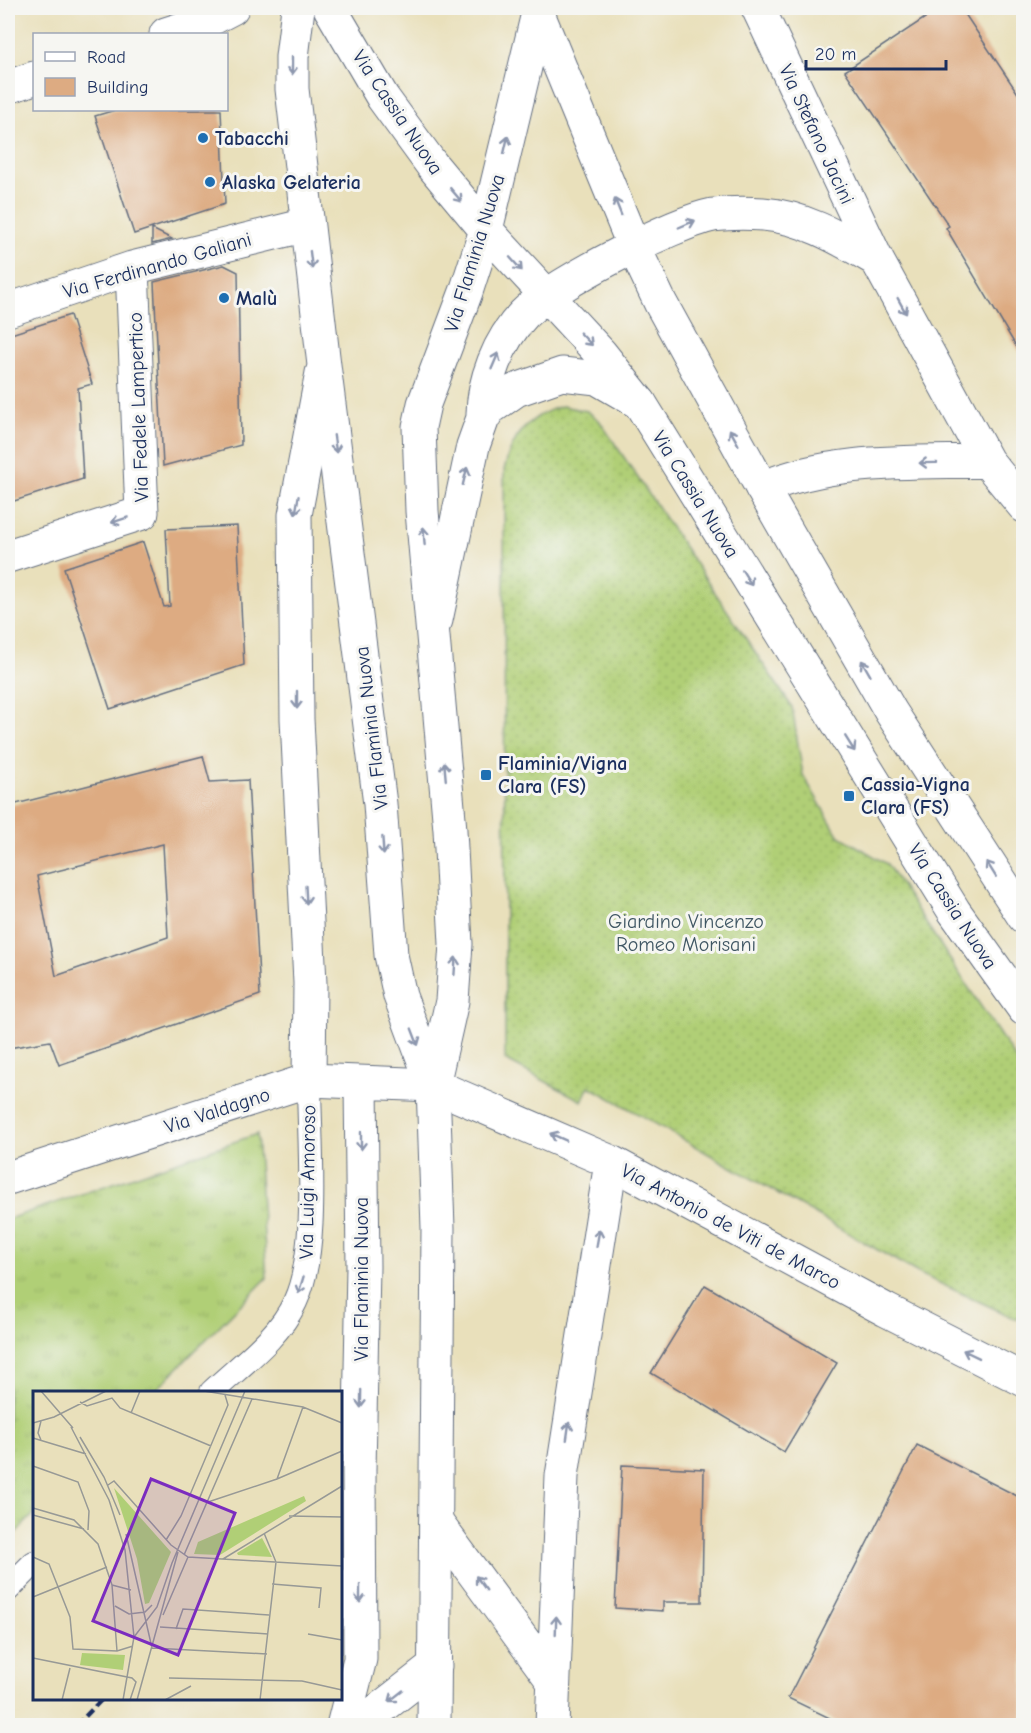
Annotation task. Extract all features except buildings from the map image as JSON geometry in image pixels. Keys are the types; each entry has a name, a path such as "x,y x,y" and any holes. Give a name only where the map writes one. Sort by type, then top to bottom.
{"street":[{"path":"169,33 209,20 232,8"},
{"name":"Via Flaminia Nuova","path":"298,8 292,57 292,89 324,365 380,804 391,955 400,996 433,1085"},
{"name":"Via Cassia Nuova","path":"330,8 383,98 432,165 486,230 601,354 640,403 954,911 1023,1009"},
{"name":"Via Stefano Jacini","path":"758,8 877,260 987,461 1023,506"},
{"path":"537,10 634,247 660,302 762,488 891,712 1023,917"},
{"name":"Via Flaminia Nuova","path":"434,1725 438,1217 433,1085 452,1001 456,944 450,830 419,469 419,426 424,404 466,292 486,230 537,10"},
{"path":"8,87 33,78"},
{"name":"Via Stefano Jacini","path":"634,247 698,219 728,214 766,214 811,225 877,260"},
{"name":"Via Ferdinando Galiani","path":"8,310 132,268 307,225"},
{"name":"Via Flaminia Nuova","path":"433,636 459,501 483,418 484,394 499,351 524,314 546,297 634,247"},
{"name":"Via Fedele Lampertico","path":"8,556 142,513 132,268"},
{"name":"Via Flaminia Nuova","path":"309,1080 310,983 297,719 296,515 324,365"},
{"path":"483,418 489,409 516,390 562,374 597,378 640,403"},
{"path":"762,488 792,475 844,466 987,461"},
{"name":"Via Valdagno","path":"8,1178 309,1080 433,1085"},
{"name":"Via Flaminia Nuova","path":"343,1725 360,1659 359,1470 363,1267 361,1083"},
{"name":"Via Antonio de Viti de Marco","path":"433,1085 611,1162 886,1310 1023,1380"},
{"path":"552,1725 562,1476 611,1162"},
{"path":"436,1522 553,1681"},
{"path":"358,1725 435,1666"}],"lane":[{"name":"Via Luigi Amoroso","path":"213,1391 285,1319 295,1303 303,1280 310,1216 309,1080"},
{"path":"8,1589 33,1564"}],"green space":[{"name":"Giardino Vincenzo Romeo Morisani","path":"562,406 587,411 599,420 792,707 803,775 838,835 887,864 1023,1070 1023,1322 920,1274 589,1086 582,1101 505,1060 504,470 512,447 523,429 540,415"},
{"path":"257,1134 267,1278 155,1391 33,1391 33,1515 8,1541 8,1219"}],"railway":[{"path":"76,1726 101,1700"}],"place":[{"name":"Tabacchi","path":"203,138"},
{"name":"Alaska Gelateria","path":"210,182"},
{"name":"Malù","path":"224,298"},
{"name":"Flaminia/Vigna Clara (FS)","path":"486,775"},
{"name":"Cassia-Vigna Clara (FS)","path":"849,796"}]}
